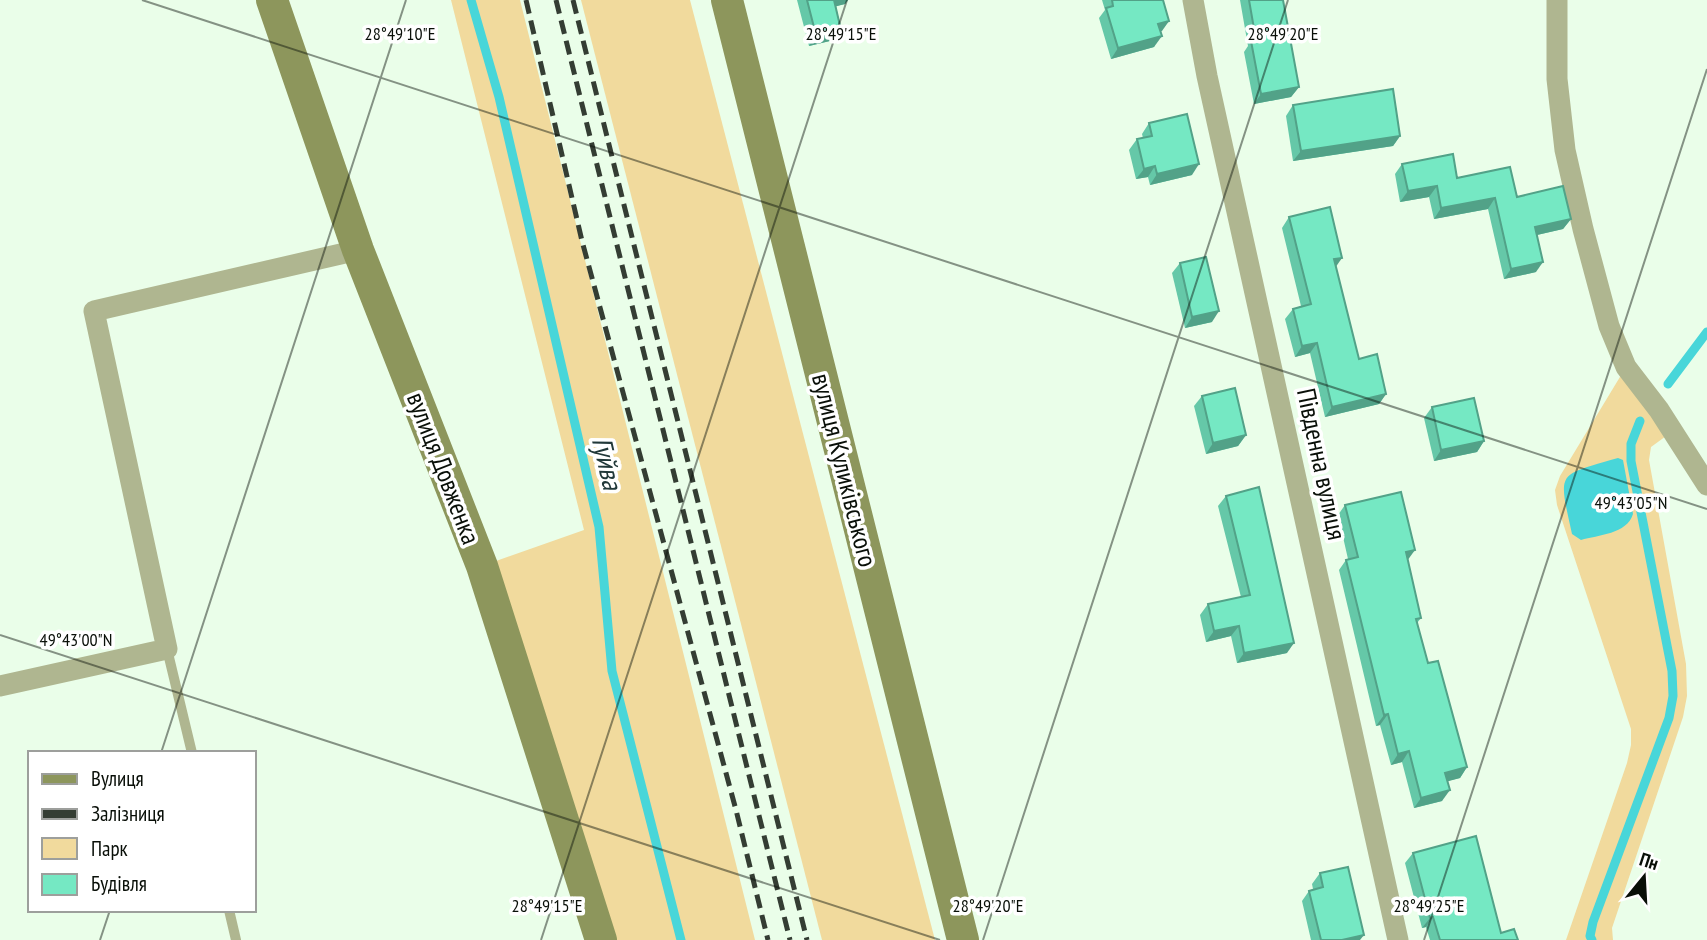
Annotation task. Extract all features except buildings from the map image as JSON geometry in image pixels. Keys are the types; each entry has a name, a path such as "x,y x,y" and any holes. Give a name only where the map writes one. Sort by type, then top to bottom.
{"street":[{"name":"вулиця Довженка","path":"272,0 358,250 482,566 601,940"},
{"name":"вулиця Куликівського","path":"727,0 963,940"},
{"name":"Південна вулиця","path":"1193,0 1207,76 1398,940"},
{"path":"1557,0 1557,79 1565,150 1609,326 1626,367 1660,410 1707,485"},
{"path":"0,686 167,649 94,311 358,250"}],"lane":[{"path":"167,649 192,751"},
{"path":"229,912 236,940"}],"green space":[{"path":"451,0 520,0 755,940 601,940 482,566 584,530"},
{"path":"581,0 690,0 935,940 822,940"},
{"path":"1626,367 1673,431 1651,447 1649,460 1686,664 1687,696 1683,717 1612,928 1613,940 1566,940 1627,763 1631,729 1557,505 1555,490 1560,476"}],"water":[{"path":"1618,458 1623,460 1633,514 1630,521 1618,530 1581,540 1572,534 1564,487 1567,479 1583,468"}],"waterway":[{"name":"Гуйва","path":"471,0 499,97 599,527 612,671 681,940"},
{"path":"1668,384 1707,332"},
{"path":"1592,940 1590,936 1593,922 1669,718 1673,696 1672,671 1631,461 1631,444 1640,421"}],"railway":[{"path":"526,0 582,241 736,810 768,940"},
{"path":"556,0 790,940"},
{"path":"573,0 807,940"}]}
